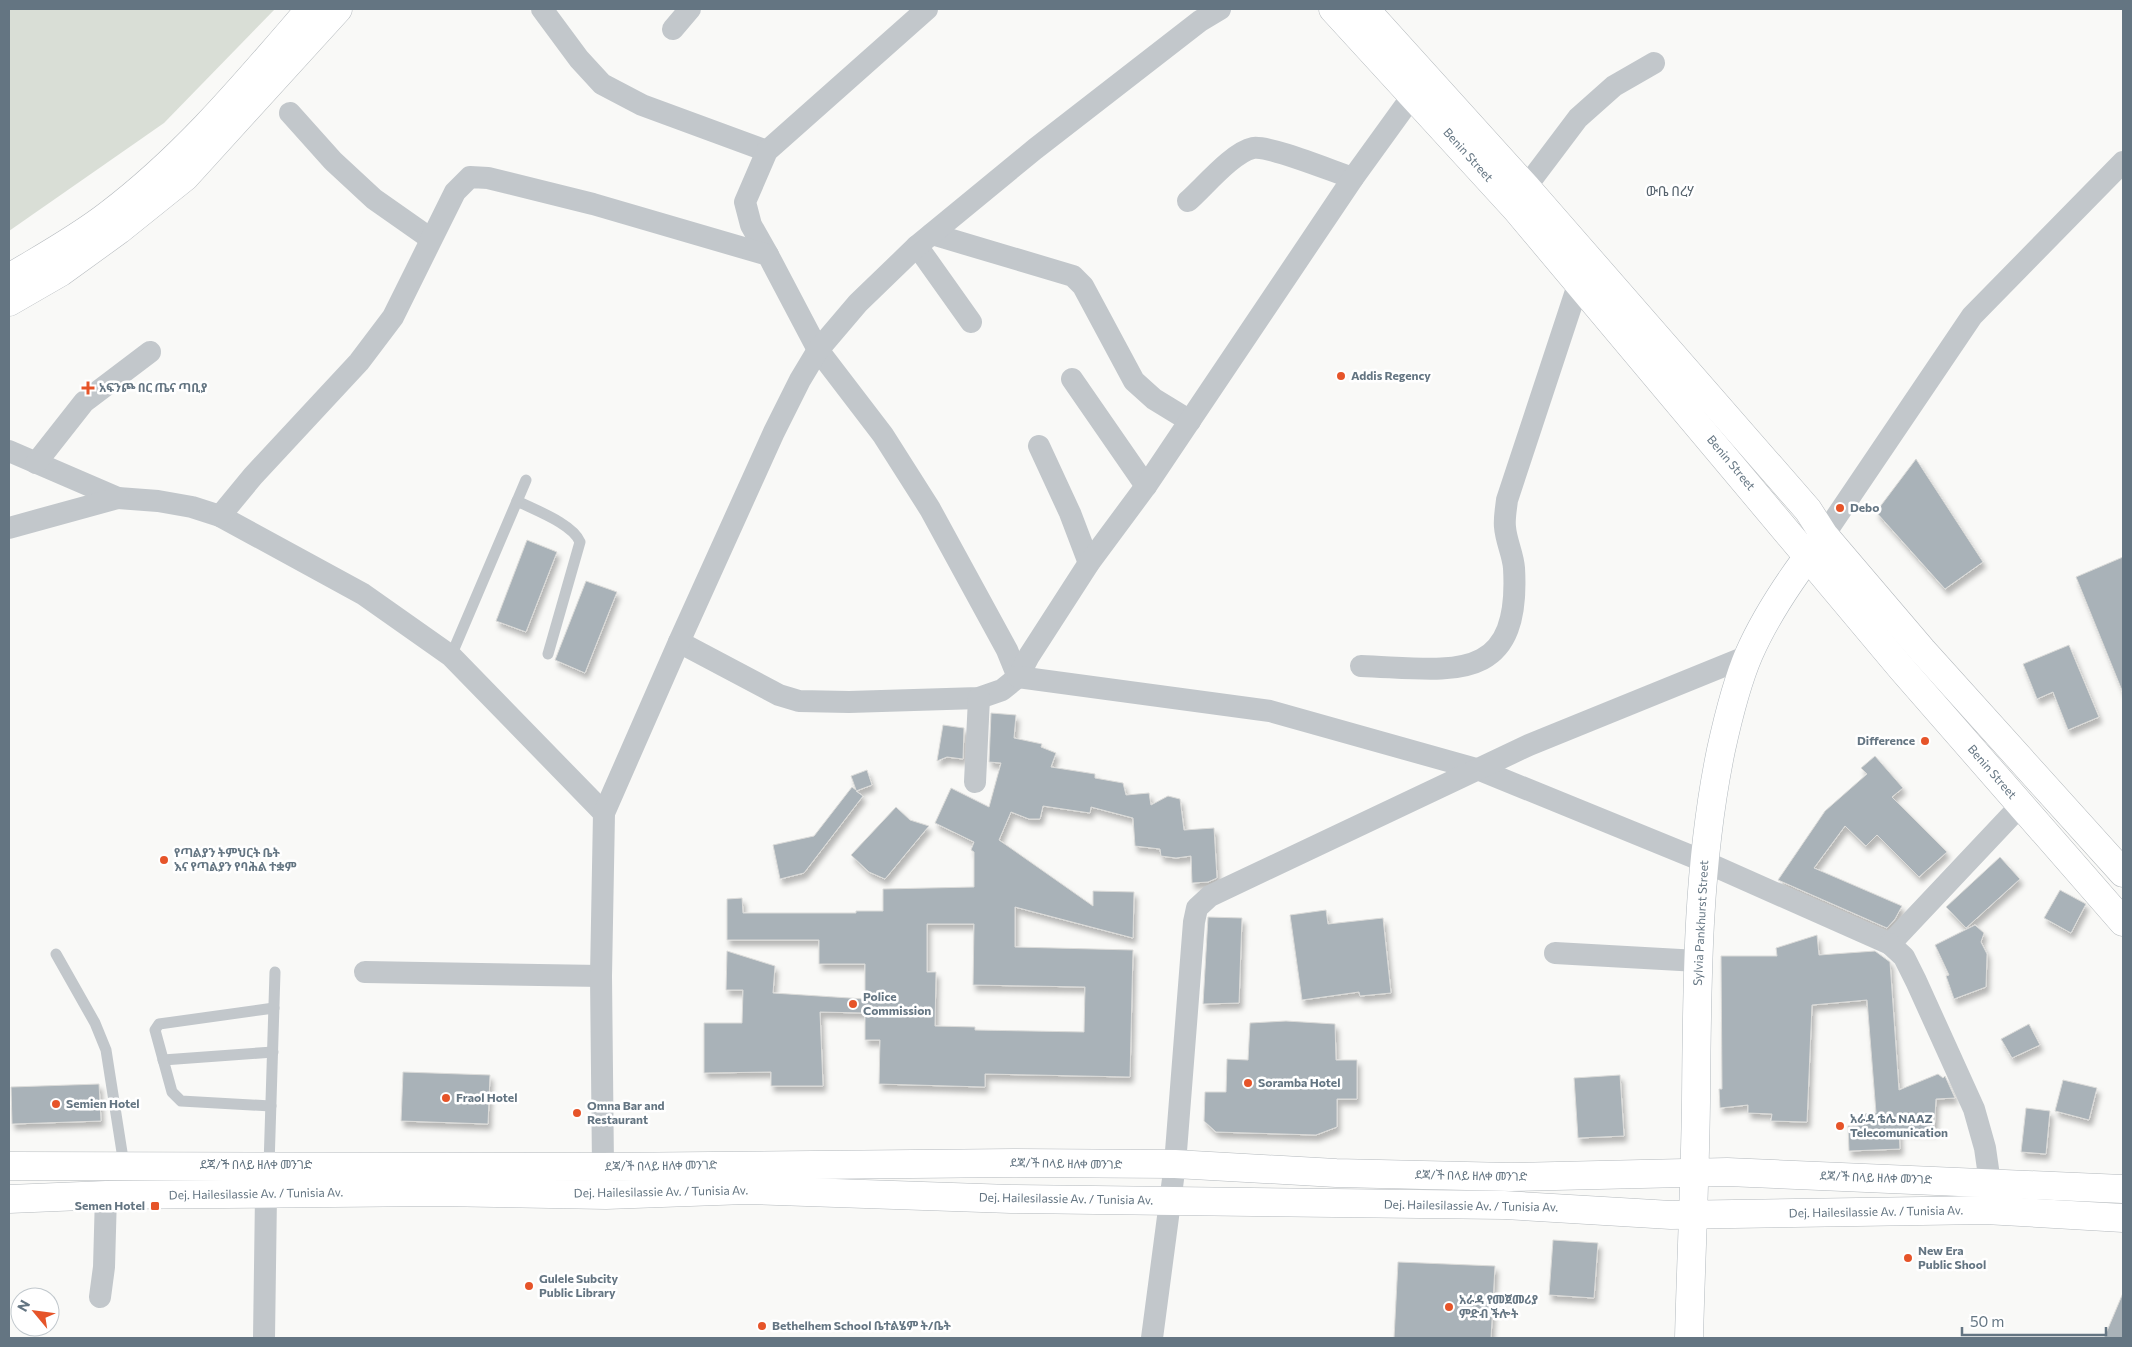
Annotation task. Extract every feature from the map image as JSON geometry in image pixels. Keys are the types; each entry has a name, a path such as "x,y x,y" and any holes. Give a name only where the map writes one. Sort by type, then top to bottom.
{"main road":[{"path":"9,278 179,169 215,120 310,9"},
{"path":"9,302 61,272 119,230 338,9"},
{"name":"Benin Street","path":"1333,9 1413,95 1521,198"},
{"name":"Benin Street","path":"1365,9 1586,274 1808,510 1816,545 1912,659 2021,805 2123,922"},
{"name":"Sylvia Pankhurst Street","path":"1689,1338 1695,1172 1698,961 1703,861 1716,776 1728,716 1748,656 1768,617 1816,545"},
{"name":"Benin Street","path":"1912,659 2123,873"},
{"name":"ደጃ/ች በላይ ዘለቀ መንገድ","path":"9,1166 603,1167 812,1164 862,1166 1013,1163 1175,1164 1336,1174 1500,1177 1695,1172 2123,1189"},
{"name":"Dej. Hailesilassie Av. / Tunisia Av.","path":"9,1199 106,1195 437,1192 606,1195 746,1190 1011,1199 1504,1205 1692,1215 1985,1210 2123,1218"}],"street":[{"path":"542,9 579,59 602,84 642,105 767,151"},
{"path":"673,29 690,9"},
{"path":"927,9 767,151 745,202 751,225 818,350 883,435 930,509 1007,650 1018,677"},
{"path":"606,1195 603,1167 601,976 604,813 774,432 818,350 858,303 924,240 1193,15 1220,9"},
{"path":"1521,198 1578,118 1614,86 1654,63"},
{"path":"679,642 780,695 799,701 849,702 979,698 1002,690 1018,677 1029,656 1089,563 1146,486 1353,178 1413,95"},
{"path":"290,113 333,160 374,199 431,239"},
{"path":"1188,201 1240,154 1254,148 1271,151 1353,178"},
{"path":"1816,545 1972,316 2123,162"},
{"path":"220,516 253,476 365,354 393,317 455,192 470,177 488,178 593,204 768,255"},
{"path":"924,240 972,322"},
{"path":"924,240 1073,276 1083,286 1134,381 1154,399 1190,421"},
{"path":"1361,666 1446,669 1471,664 1490,656 1507,634 1515,600 1514,565 1505,527 1507,500 1586,274"},
{"path":"36,463 84,402 150,352"},
{"path":"1072,379 1146,486"},
{"path":"1039,446 1070,513 1089,563"},
{"path":"9,452 118,498 158,501 192,507 220,516 363,594 451,656 604,813"},
{"path":"9,528 118,498"},
{"path":"1152,1338 1175,1164 1194,922 1197,908 1210,896 1480,770 1529,745 1748,656"},
{"path":"1018,677 1270,711 1480,770 1703,861 1890,944 1904,957 1974,1108 1985,1148 1990,1183"},
{"path":"975,782 979,698"},
{"path":"1890,944 2021,805"},
{"path":"1555,953 1698,961"},
{"path":"365,972 601,976"},
{"path":"100,1297 104,1267 106,1195"},
{"path":"264,1338 266,1195"}],"lane":[{"path":"451,656 526,480"},
{"path":"517,501 565,526 577,534 580,542 548,654"},
{"path":"56,954 95,1023 106,1050 124,1165"},
{"path":"269,1166 275,972"},
{"path":"271,1106 181,1101 172,1092 155,1036 159,1024 274,1008"},
{"path":"162,1060 272,1052"}],"shaded area":[{"path":"9,9 275,9 164,123 9,231"}],"building":[{"path":"1916,459 1983,562 1945,589 1876,512"},
{"path":"527,540 557,552 526,632 496,621"},
{"path":"2123,557 2123,693 2076,577"},
{"path":"586,581 617,592 585,673 555,660"},
{"path":"2069,645 2099,717 2068,730 2053,692 2037,699 2023,664"},
{"path":"991,713 1016,715 1014,738 1042,744 1041,747 1056,753 1051,767 1095,774 1095,778 1123,783 1126,795 1149,793 1151,805 1168,796 1180,799 1184,830 1214,828 1217,878 1208,882 1192,883 1191,856 1176,858 1161,856 1160,849 1135,846 1133,818 1091,807 1090,813 1043,806 1040,819 1029,819 1011,812 999,840 1093,906 1093,891 1134,892 1133,938 1015,907 1015,947 1133,950 1130,1077 985,1074 985,1087 879,1084 880,1040 865,1040 865,1013 820,1012 823,1086 771,1086 771,1072 704,1073 704,1023 742,1023 743,990 726,990 727,951 775,966 773,993 865,999 865,964 819,964 819,940 727,940 727,899 742,898 743,913 856,913 856,911 883,911 883,889 974,887 974,852 971,850 974,842 935,823 951,788 989,807 1001,763 989,762","holes":["927,924 974,924 973,985 1085,987 1084,1032 975,1030 975,1027 935,1026 936,972 927,972"]},
{"path":"943,725 964,728 963,759 947,757 937,761"},
{"path":"1875,756 1903,788 1892,797 1947,852 1919,877 1877,835 1866,846 1845,826 1814,868 1902,906 1895,919 1887,928 1778,880 1825,811 1867,774 1861,768"},
{"path":"867,770 872,785 856,791 863,796 804,873 780,879 773,845 814,836 852,787 856,790 851,776"},
{"path":"896,807 910,820 929,826 885,879 869,872 851,855"},
{"path":"2000,857 2020,879 1966,928 1946,907"},
{"path":"2060,890 2086,904 2071,933 2044,918"},
{"path":"1326,910 1328,924 1383,918 1391,993 1360,996 1359,992 1302,1000 1290,915"},
{"path":"1208,917 1242,918 1239,1003 1203,1004"},
{"path":"1975,925 1984,933 1981,942 1987,954 1986,987 1954,999 1946,976 1949,975 1935,945"},
{"path":"1817,935 1819,955 1875,951 1890,962 1899,1090 1938,1074 1943,1078 1945,1076 1955,1098 1936,1099 1934,1131 1899,1130 1900,1149 1849,1151 1848,1126 1859,1125 1859,1114 1876,1113 1867,1000 1812,1005 1807,1122 1771,1121 1772,1114 1748,1113 1748,1105 1720,1108 1719,1089 1722,1089 1721,956 1777,956 1776,948"},
{"path":"1286,1021 1335,1024 1336,1060 1357,1060 1357,1099 1337,1099 1337,1127 1316,1135 1216,1132 1204,1121 1205,1092 1226,1092 1227,1059 1248,1060 1250,1023"},
{"path":"2029,1024 2040,1045 2012,1058 2001,1039"},
{"name":"Fraol Hotel","path":"403,1072 490,1075 488,1124 401,1121"},
{"path":"1620,1075 1624,1136 1578,1138 1574,1078"},
{"path":"2063,1080 2097,1088 2089,1120 2055,1111"},
{"name":"Semien Hotel","path":"99,1084 101,1121 12,1124 11,1087"},
{"path":"2026,1108 2050,1111 2046,1154 2021,1152"},
{"path":"1553,1240 1598,1243 1594,1298 1549,1295"},
{"path":"1398,1262 1495,1266 1491,1338 1394,1338"},
{"path":"2123,1293 2123,1338 2104,1338"}],"place":[{"name":"Addis Regency","path":"1341,376"},
{"name":"አፍንጮ በር ጤና ጣቢያ","path":"88,388"},
{"name":"Debo","path":"1840,508"},
{"name":"Difference","path":"1925,741"},
{"name":"የጣልያን ትምህርት ቤት እና የጣልያን የባሕል ተቋም","path":"164,860"},
{"name":"Police Commission","path":"853,1004"},
{"name":"Soramba Hotel","path":"1248,1083"},
{"name":"Fraol Hotel","path":"446,1098"},
{"name":"Semien Hotel","path":"56,1104"},
{"name":"Omna Bar and Restaurant","path":"577,1113"},
{"name":"አራዳ ቴሌ NAAZ Telecomunication","path":"1840,1126"},
{"name":"Semen Hotel","path":"155,1206"},
{"name":"New Era Public Shool","path":"1908,1258"},
{"name":"Gulele Subcity Public Library","path":"529,1286"},
{"name":"አራዳ የመጀመሪያ ምድብ ችሎት","path":"1449,1307"},
{"name":"Bethelhem School ቤተልሄም ት/ቤት","path":"762,1326"}],"district":[{"name":"ውቤ በረሃ","path":"1670,191"}]}
